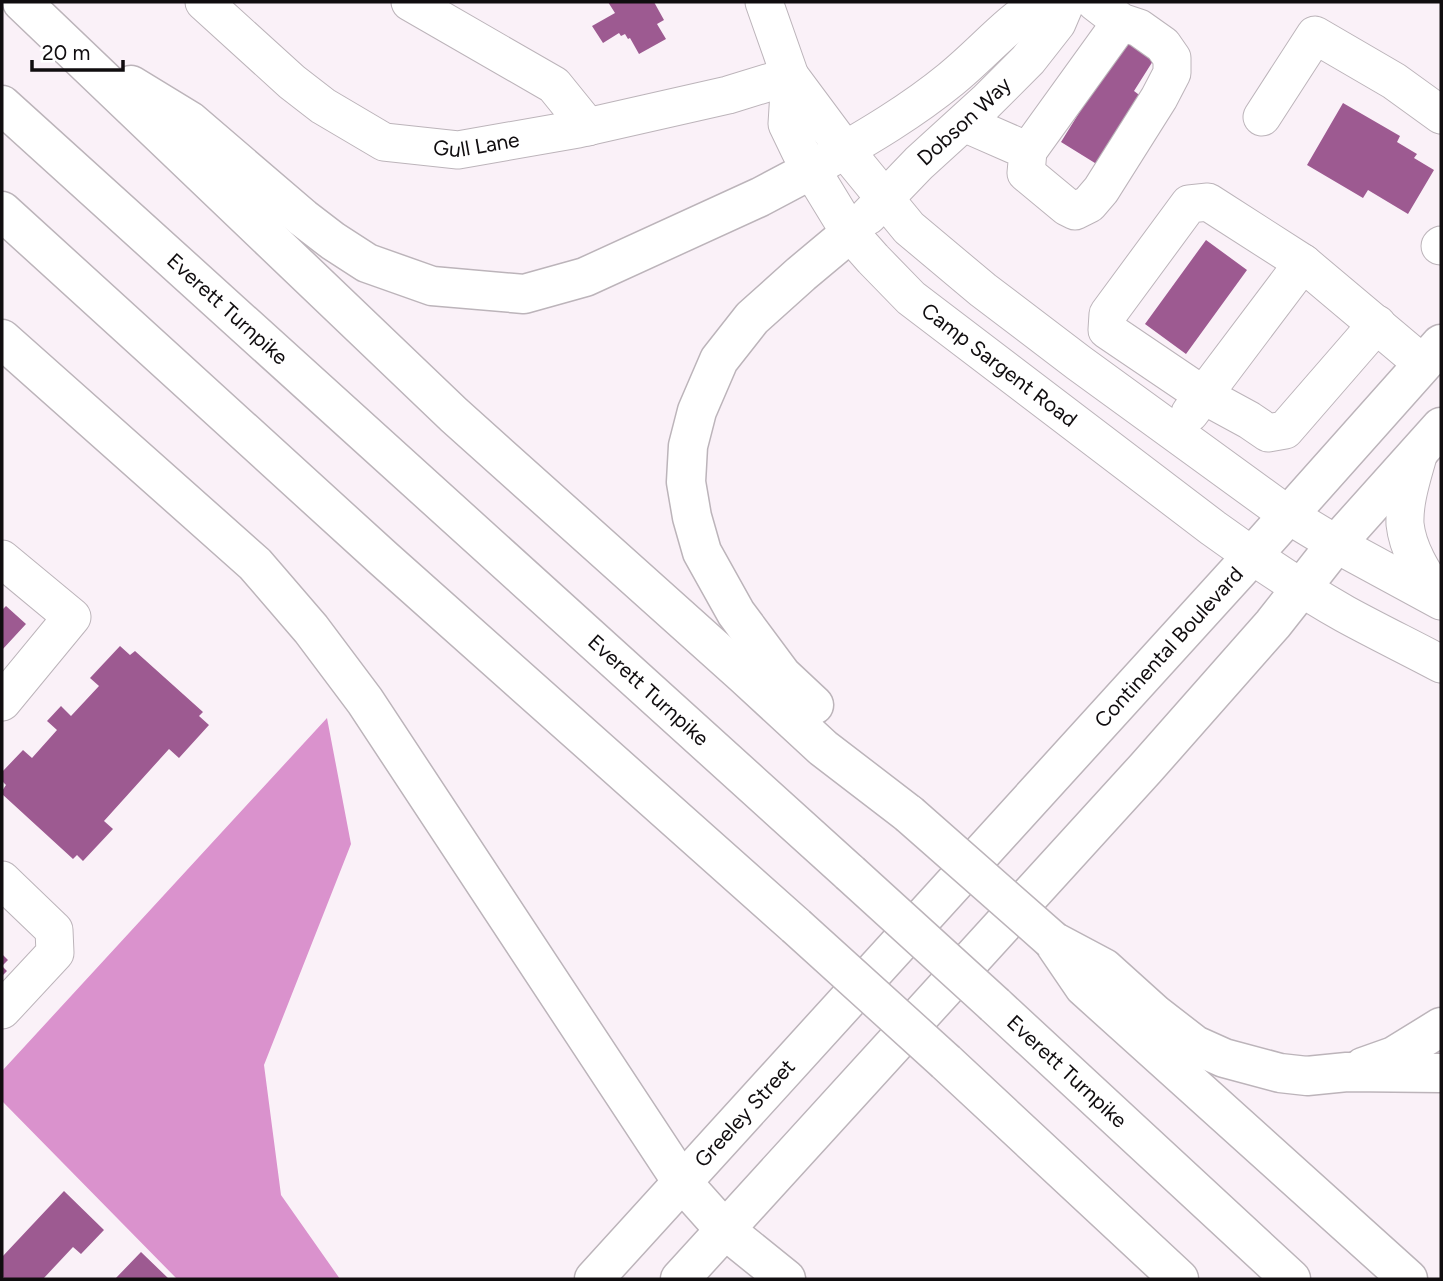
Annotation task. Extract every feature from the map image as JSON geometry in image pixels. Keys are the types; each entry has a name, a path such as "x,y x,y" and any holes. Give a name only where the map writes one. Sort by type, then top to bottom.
{"main road":[{"path":"22,2 454,415 823,748 909,814 1052,940 1104,968 1155,1014 1195,1045 1224,1058 1280,1073 1307,1076 1347,1072 1441,1073"},
{"path":"70,49 190,121 333,241 367,263 432,286 524,294 585,277 760,197 811,170"},
{"name":"Everett Turnpike","path":"2,105 995,1005 1291,1279"},
{"path":"2,211 384,559 946,1062 1179,1279"},
{"path":"850,233 752,318 719,360 697,411 688,446 686,482 702,552 736,613 782,675 852,741 909,814"},
{"path":"2,339 255,564 311,629 365,701 682,1182 724,1229 786,1279"},
{"name":"Continental Boulevard","path":"896,948 1432,354"},
{"path":"680,1279 1154,759 1273,624 1336,544 1430,440"},
{"path":"1052,940 1084,987 1409,1279"},
{"name":"Greeley Street","path":"594,1279 896,948"},
{"path":"1347,1072 1394,1056 1441,1027"}],"street":[{"name":"Gull Lane","path":"204,2 292,82 323,106 384,142 458,150 588,127 728,95 790,76"},
{"path":"410,2 554,86 588,127"},
{"name":"Camp Sargent Road","path":"764,2 790,76 845,150 909,228 983,290 1288,515 1441,601"},
{"path":"1055,9 1078,24 1107,23 1139,28 1163,45 1172,58 1172,73 1159,98 1101,190 1090,204 1075,211 1026,173 1028,151 1107,23"},
{"name":"Dobson Way","path":"850,233 919,163 1028,60 1055,9"},
{"name":"Dobson Way","path":"811,170 897,119 951,79 1000,35 1055,9"},
{"path":"1262,117 1315,35 1394,81 1441,115"},
{"name":"Camp Sargent Road","path":"790,76 787,124 811,170 850,233 911,298 1252,556 1347,615 1441,664"},
{"path":"964,123 1028,151"},
{"path":"1377,324 1285,430 1268,433 1203,395 1107,330 1108,314 1189,204 1208,202 1303,262 1377,324 1432,354"},
{"path":"1177,435 1203,395 1303,262"},
{"path":"1430,440 1407,498 1405,523 1409,543 1420,567 1441,601"},
{"path":"2,559 72,617 2,702"},
{"path":"2,880 54,930 55,953 2,1010"}],"shaded area":[{"path":"327,718 351,844 264,1065 281,1195 340,1279 177,1279 2,1101 2,1071"}],"building":[{"path":"608,2 654,2 664,20 657,24 666,39 639,54 625,34 621,36 619,33 603,43 592,26 615,13"},
{"path":"1128,34 1158,53 1134,91 1146,100 1103,168 1061,142"},
{"path":"1343,103 1400,136 1397,142 1417,154 1414,158 1434,170 1408,214 1368,190 1363,198 1307,165"},
{"path":"1206,240 1247,270 1186,354 1145,324"},
{"path":"6,606 26,624 2,650 2,610"},
{"path":"120,646 130,655 135,651 203,712 199,716 209,725 179,758 169,749 104,821 113,829 83,861 77,855 73,859 2,794 6,785 2,781 2,772 23,750 32,758 57,730 47,721 61,706 71,716 99,686 90,678"},
{"path":"2,954 8,960 2,966"},
{"path":"64,1191 104,1230 81,1254 73,1247 43,1279 5,1279 2,1276 2,1257"},
{"path":"141,1252 169,1279 115,1279"}]}
